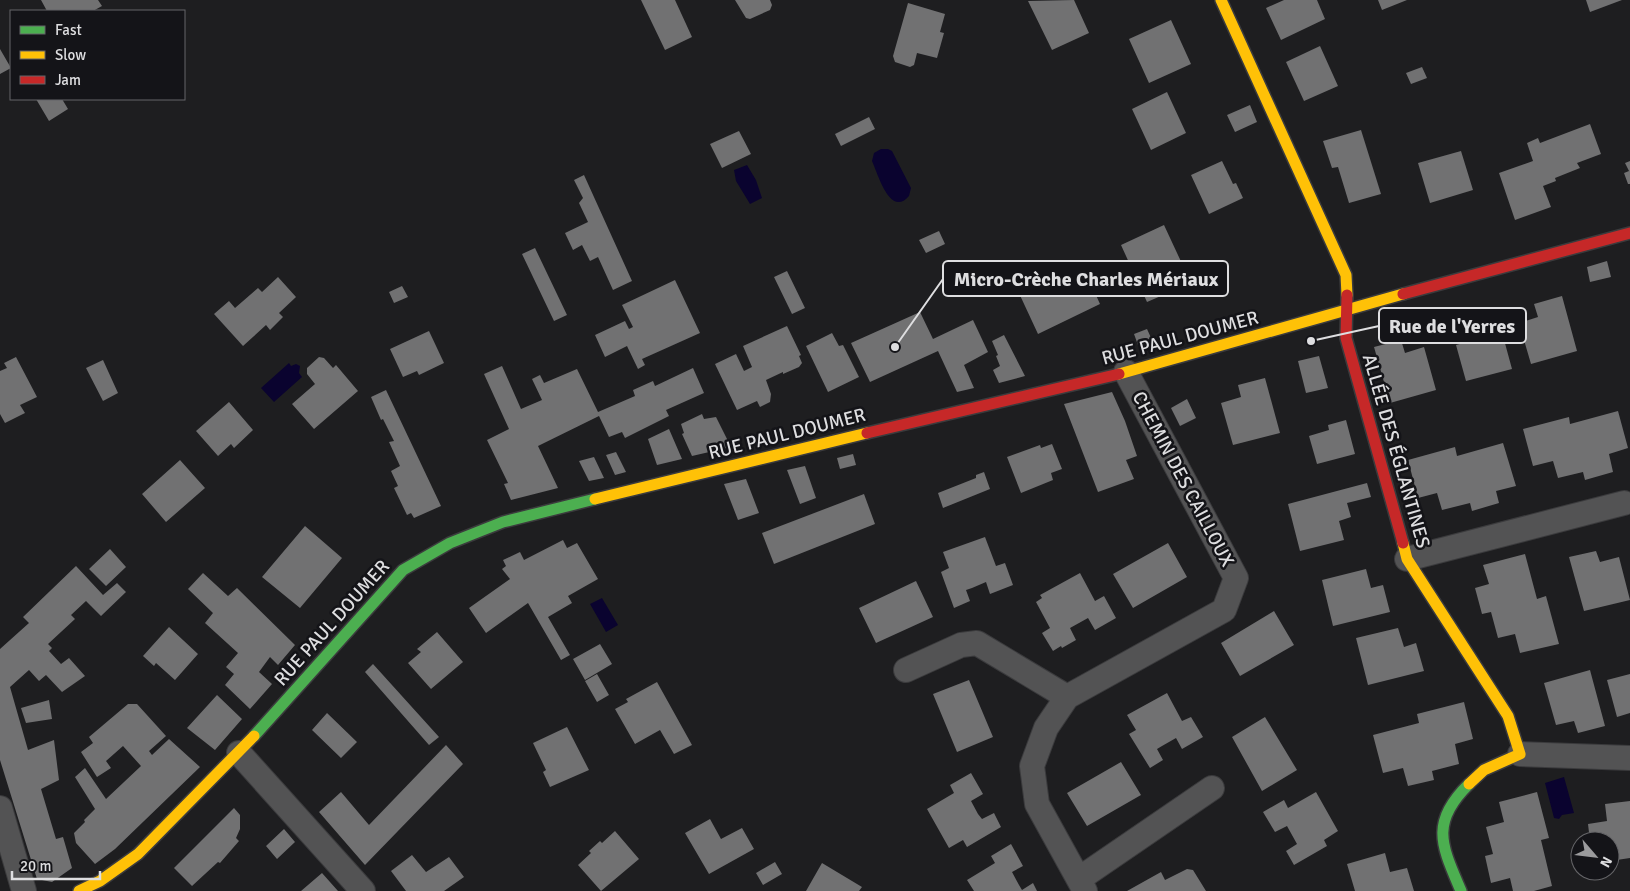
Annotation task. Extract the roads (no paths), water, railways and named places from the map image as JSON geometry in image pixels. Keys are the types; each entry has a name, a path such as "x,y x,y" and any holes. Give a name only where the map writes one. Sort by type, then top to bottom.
{"street":[{"name":"ALLÉE DES ÉGLANTINES","path":"1221,0 1346,275 1348,310 1346,338 1407,559 1508,716 1520,754"},
{"name":"RUE PAUL DOUMER","path":"79,891 100,881 138,854 239,753 403,570 450,543 503,522 926,418 1126,372 1396,295 1630,233"},
{"name":"CHEMIN DES CAILLOUX","path":"1082,885 1036,804 1032,766 1046,728 1067,697 1224,610 1236,578 1126,372"},
{"path":"1407,559 1624,503"},
{"path":"906,670 961,645 977,643 1067,697"},
{"path":"239,753 363,891"},
{"path":"1461,891 1444,852 1443,821 1456,796 1484,770 1520,754 1630,758"},
{"path":"1082,885 1212,788"},
{"path":"0,808 24,891"}],"place":[{"name":"Rue de l'Yerres","path":"1311,341"},
{"name":"Micro-Crèche Charles Mériaux","path":"895,347"}]}
